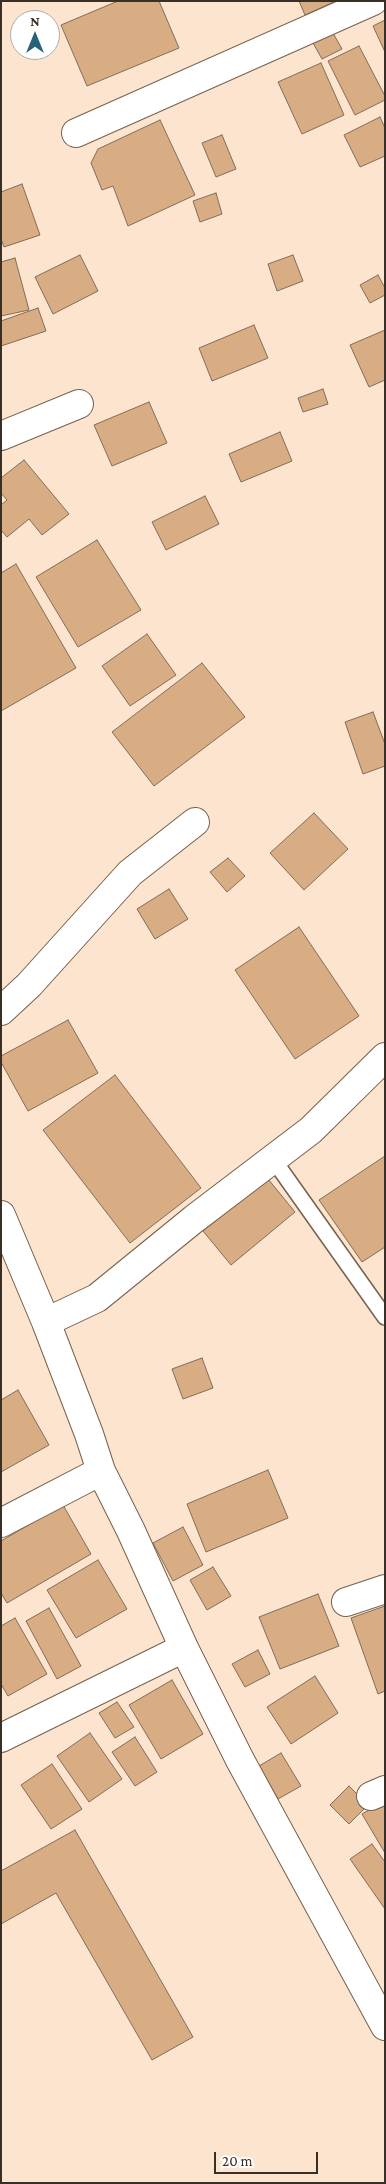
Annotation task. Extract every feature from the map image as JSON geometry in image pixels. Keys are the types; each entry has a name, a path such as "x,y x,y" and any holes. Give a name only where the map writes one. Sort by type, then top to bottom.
{"street":[{"path":"76,133 373,1"},
{"path":"1,436 79,404"},
{"path":"1,1011 29,985 130,873 195,822"},
{"path":"46,1322 97,1298 194,1219 311,1130 385,1057"},
{"path":"1,1215 10,1259 46,1322 89,1434 101,1471 131,1531 184,1648 240,1760 385,2026"},
{"path":"1,1523 101,1471"},
{"path":"346,1602 385,1589"},
{"path":"1,1738 184,1648"}],"lane":[{"path":"273,1159 385,1318"}],"building":[{"path":"118,1 159,1 179,48 87,86 61,25"},
{"path":"299,1 336,1 305,15"},
{"path":"385,20 385,52 373,26"},
{"path":"333,33 342,49 322,59 313,43"},
{"path":"359,46 385,96 385,100 355,115 328,61"},
{"path":"321,63 344,115 302,134 278,82"},
{"path":"380,117 385,128 385,156 360,167 344,135"},
{"path":"160,120 195,195 128,226 113,186 102,190 91,163 98,149"},
{"path":"222,135 236,169 216,177 202,143"},
{"path":"22,184 40,235 4,247 1,239 1,192"},
{"path":"216,193 222,214 200,222 193,201"},
{"path":"80,255 98,291 53,314 35,277"},
{"path":"293,255 303,281 277,291 268,264"},
{"path":"15,258 29,310 1,316 1,262"},
{"path":"378,275 385,288 385,295 370,303 360,285"},
{"path":"38,308 46,331 1,346 1,321"},
{"path":"254,325 268,358 212,381 199,348"},
{"path":"385,330 385,380 369,387 350,345"},
{"path":"323,389 328,404 303,412 298,398"},
{"path":"149,402 167,443 112,466 94,425"},
{"path":"280,432 292,461 241,482 229,454"},
{"path":"24,460 69,514 42,535 29,519 7,537 1,530 1,505 7,500 1,493 1,478"},
{"path":"205,496 219,524 166,550 152,522"},
{"path":"97,540 141,610 78,647 36,577"},
{"path":"16,564 76,668 1,711 1,573"},
{"path":"147,634 176,675 130,706 102,666"},
{"path":"202,663 245,717 154,786 112,732"},
{"path":"373,712 385,744 385,766 363,774 345,722"},
{"path":"314,813 348,849 304,890 270,853"},
{"path":"228,858 245,876 227,892 210,872"},
{"path":"169,889 188,919 155,939 137,909"},
{"path":"299,927 359,1016 295,1059 235,970"},
{"path":"68,1020 98,1073 28,1111 1,1062 1,1056"},
{"path":"115,1075 201,1188 130,1243 43,1130"},
{"path":"385,1156 385,1247 362,1262 319,1200"},
{"path":"268,1179 295,1212 231,1265 203,1231"},
{"path":"202,1358 213,1388 183,1399 172,1369"},
{"path":"18,1390 49,1445 1,1472 1,1400"},
{"path":"268,1470 288,1518 206,1552 187,1504"},
{"path":"63,1505 91,1554 7,1603 1,1593 1,1541"},
{"path":"183,1527 203,1565 173,1581 153,1543"},
{"path":"98,1560 127,1609 76,1638 47,1590"},
{"path":"213,1567 231,1596 207,1610 190,1580"},
{"path":"318,1594 339,1646 280,1669 259,1617"},
{"path":"385,1606 385,1691 378,1694 351,1618"},
{"path":"49,1608 81,1666 57,1679 26,1621"},
{"path":"15,1618 47,1674 8,1696 1,1684 1,1626"},
{"path":"258,1650 270,1674 245,1687 232,1664"},
{"path":"315,1676 338,1713 291,1744 267,1707"},
{"path":"172,1680 203,1734 161,1759 129,1705"},
{"path":"117,1702 134,1727 115,1738 99,1713"},
{"path":"90,1733 122,1779 89,1802 57,1756"},
{"path":"135,1737 157,1772 135,1786 112,1752"},
{"path":"281,1753 301,1786 278,1799 259,1766"},
{"path":"52,1764 82,1809 51,1829 21,1785"},
{"path":"349,1786 368,1805 349,1824 330,1805"},
{"path":"385,1801 385,1853 362,1814"},
{"path":"75,1830 193,2037 152,2060 56,1893 1,1924 1,1871"},
{"path":"372,1844 385,1862 385,1909 350,1859"}]}
